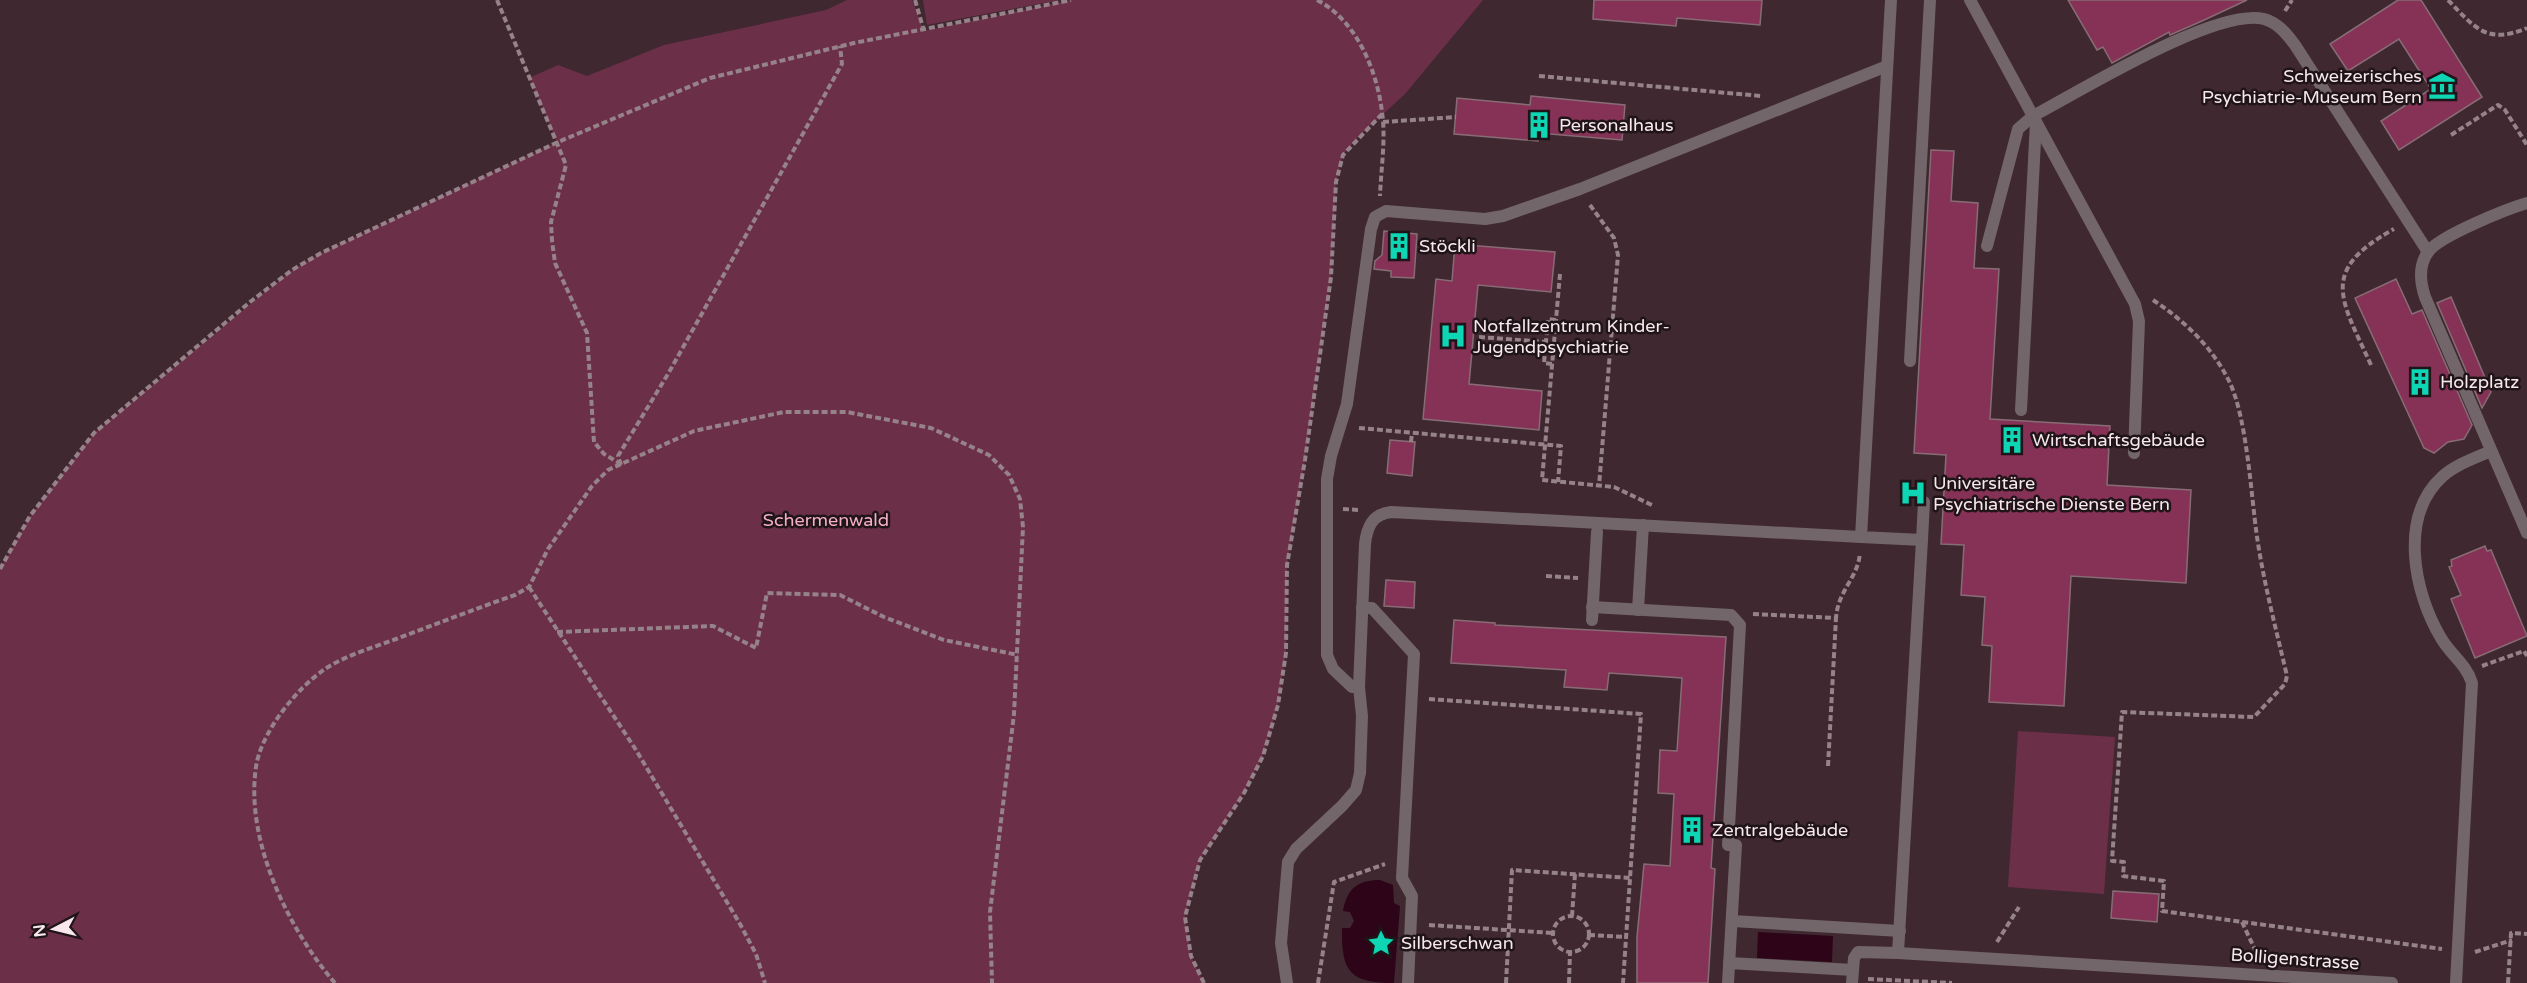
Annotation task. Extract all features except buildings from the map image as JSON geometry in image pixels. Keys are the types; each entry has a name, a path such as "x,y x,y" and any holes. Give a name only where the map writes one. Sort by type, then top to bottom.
{"lane":[{"path":"1861,537 1892,0"},
{"path":"1910,361 1930,0"},
{"path":"1970,0 2135,304 2139,321 2134,453"},
{"path":"1987,246 2018,129 2209,27 2245,18 2263,18 2277,24 2295,45 2428,252"},
{"path":"1359,687 1352,687 1333,669 1327,655 1327,479 1347,404 1371,229 1379,214 1386,212 1493,219 1580,189 1887,66"},
{"path":"2021,410 2034,119"},
{"path":"2527,203 2476,224 2428,252 2421,272 2423,290 2527,533"},
{"path":"2456,983 2472,691 2468,671 2446,646 2432,619 2418,578 2415,543 2422,504 2433,486 2456,467 2491,451"},
{"path":"1898,953 1924,502"},
{"path":"1287,983 1281,943 1288,862 1296,849 1356,790 1360,773 1362,716 1359,687 1366,535 1374,518 1383,513 1922,540"},
{"path":"1638,610 1643,525"},
{"path":"1597,532 1592,614 1638,610 1731,615 1740,625 1728,845 1736,845 1728,983"},
{"path":"1362,608 1372,608 1414,654 1402,860 1402,878 1412,896 1408,983"},
{"path":"1732,921 1900,931"},
{"name":"Bolligenstrasse","path":"1852,977 1854,958 1858,952 2196,971 2269,979 2392,983"},
{"path":"1729,963 1852,977"}],"path":[{"path":"497,0 566,165 551,222 555,263 587,333 594,442 604,454 621,465"},
{"path":"915,0 924,31"},
{"path":"0,569 30,516 94,433 250,302 292,270 321,253 558,142 710,78 840,46 1071,0"},
{"path":"1317,0 1345,21 1356,37 1374,77 1383,113 1379,214"},
{"path":"2448,0 2474,27 2488,34 2501,36 2527,28"},
{"path":"621,465 618,456 668,374 842,64 840,46"},
{"path":"1539,76 1765,96"},
{"path":"2451,135 2498,105 2505,110 2527,145"},
{"path":"1204,983 1191,956 1185,917 1200,860 1244,793 1263,756 1278,705 1286,653 1287,565 1305,460 1331,277 1336,182 1343,154 1383,113"},
{"path":"1383,122 1456,117"},
{"path":"1580,189 1614,238 1618,255 1599,486"},
{"path":"2372,365 2344,306 2342,294 2344,276 2360,251 2408,221"},
{"path":"1560,274 1542,480 1614,487 1657,508"},
{"path":"2148,297 2197,334 2216,358 2231,385 2245,449 2264,584 2287,676 2285,684 2254,717 2122,712 2112,861 2124,862 2122,876 2164,881 2162,911 2428,946 2457,953 2470,954 2512,940"},
{"path":"1552,364 1544,363 1548,319 1556,320"},
{"path":"1479,337 1546,342"},
{"path":"335,983 292,923 273,880 260,832 255,797 256,765 265,743 279,717 305,684 327,668 354,654 515,595 529,587 548,549 592,486 608,470 694,431 784,412 812,410 847,412 931,428 989,455 1009,475 1020,499 1023,527 1018,655 1014,714 990,912 992,983"},
{"path":"1340,426 1562,446 1558,482"},
{"path":"1411,442 1412,433"},
{"path":"1828,766 1837,601 1859,564"},
{"path":"1546,576 1594,579"},
{"path":"529,587 636,750 740,924 756,954 765,983"},
{"path":"557,632 713,626 756,648 767,592 840,595 884,617 944,640 1018,655"},
{"path":"1731,615 1742,613 1836,618"},
{"path":"2468,671 2524,651 2527,656"},
{"path":"1411,698 1641,714 1623,983"},
{"path":"1318,983 1334,882 1396,860 1402,860"},
{"path":"1506,983 1512,870 1630,878"},
{"path":"1572,916 1575,874"},
{"path":"1988,959 2019,907"},
{"path":"1572,916 1585,923 1589,935 1583,948 1570,952 1557,945 1553,933 1559,921 1572,916"},
{"path":"2242,922 2243,929 2269,979"},
{"path":"1410,924 1553,933"},
{"path":"2508,983 2511,933 2527,934"},
{"path":"1589,935 1626,937"},
{"path":"1569,983 1570,952"},
{"path":"1852,977 1952,983"}],"green space":[{"name":"Schermenwald","path":"847,0 912,0 924,31 1071,0 1483,0 1405,94 1358,137 1343,155 1336,182 1331,277 1305,460 1287,565 1286,653 1278,705 1263,756 1244,793 1200,860 1185,917 1191,956 1204,983 0,983 0,569 30,516 94,433 292,270 321,253 557,142 529,78 558,65 587,76 664,45 826,10"},
{"path":"923,0 1059,0 927,25"},
{"path":"2018,731 2115,737 2104,894 2008,887"}],"shaded area":[{"path":"1380,880 1393,885 1394,903 1400,906 1394,983 1368,981 1358,977 1347,965 1342,943 1342,928 1350,928 1354,921 1350,912 1343,911 1350,892 1359,884"},
{"path":"1758,932 1833,936 1832,962 1757,958"}],"place":[{"name":"Schweizerisches Psychiatrie-Museum Bern","path":"2442,86"},
{"name":"Personalhaus","path":"1539,125"},
{"name":"Stöckli","path":"1399,246"},
{"name":"Notfallzentrum Kinder- Jugendpsychiatrie","path":"1453,336"},
{"name":"Holzplatz","path":"2420,382"},
{"name":"Wirtschaftsgebäude","path":"2012,440"},
{"name":"Universitäre Psychiatrische Dienste Bern","path":"1913,493"},
{"name":"Zentralgebäude","path":"1692,830"},
{"name":"Silberschwan","path":"1381,943"}]}
